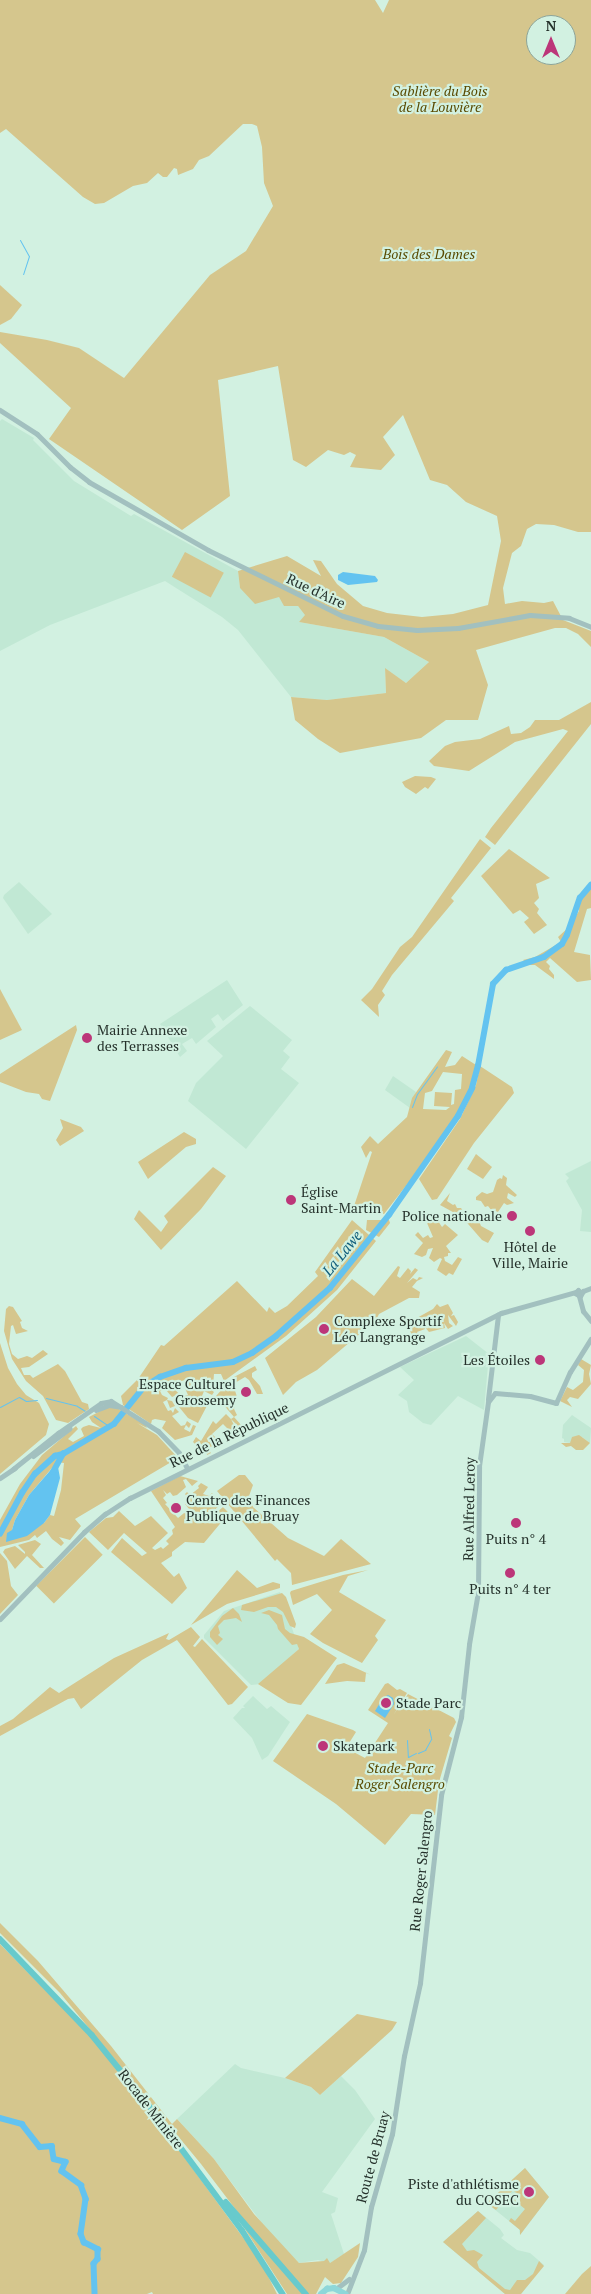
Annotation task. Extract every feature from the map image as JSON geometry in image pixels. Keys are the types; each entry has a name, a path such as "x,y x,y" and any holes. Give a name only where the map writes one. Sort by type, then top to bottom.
{"highway":[{"name":"Rocade Minière","path":"0,1939 92,2035 197,2168 269,2270 283,2294"},
{"path":"197,2168 306,2294"},
{"path":"269,2270 279,2294"}],"main road":[{"name":"Rue d'Aire","path":"0,410 27,426 89,482 200,546 322,607 360,622 396,629 439,630 511,618 548,615 569,618 591,627"},
{"name":"Rue de la République","path":"0,1619 100,1518 130,1498 498,1315 579,1293 591,1287"},
{"path":"579,1293 583,1311 591,1321"},
{"name":"Rue Alfred Leroy","path":"478,1587 479,1466 498,1315"},
{"path":"490,1385 495,1392 530,1396 556,1403 570,1372 591,1339"},
{"name":"Rue Alfred Leroy","path":"488,1402 495,1392"},
{"path":"0,1478 41,1445 101,1403 111,1401 124,1408 164,1437 179,1453 187,1468"},
{"path":"13,1468 100,1408 109,1405 124,1408"},
{"name":"Rue Roger Salengro","path":"414,2011 427,1926 441,1795 461,1717 469,1644 478,1587"},
{"name":"Route de Bruay","path":"351,2277 364,2250 370,2207 392,2134 404,2056 414,2011"},
{"path":"337,2288 351,2277"},
{"path":"321,2294 329,2288 337,2288 346,2294 351,2277"}],"shaded area":[{"path":"2,419 34,438 33,440 74,481 131,516 134,514 238,571 240,588 279,597 298,606 306,615 299,622 384,637 429,662 406,683 385,669 386,693 327,700 291,697 238,630 222,617 165,581 50,625 0,651 0,421"},
{"path":"19,882 52,914 28,934 3,898"},
{"path":"227,980 243,1005 223,1021 218,1014 211,1019 216,1027 196,1044 192,1038 182,1044 187,1051 180,1057 160,1024"},
{"path":"250,1006 292,1040 283,1051 290,1057 281,1069 299,1083 246,1149 188,1101 196,1083 223,1056 207,1041"},
{"path":"393,1076 416,1092 410,1108 385,1090"},
{"path":"591,1161 591,1232 580,1231 582,1210 566,1181 569,1178 565,1174"},
{"path":"466,1336 489,1354 484,1410 458,1396 431,1425 423,1423 409,1412 407,1401 398,1395 414,1380 400,1367"},
{"path":"572,1415 591,1428 590,1443 582,1437 570,1443 564,1442 562,1438 563,1425"},
{"path":"280,1592 299,1649 260,1684 251,1685 204,1638 204,1635 224,1611"},
{"path":"253,1696 267,1709 271,1706 290,1722 268,1756 262,1760 252,1738 233,1718 242,1708 245,1708 243,1706"},
{"path":"235,2064 241,2068 285,2078 311,2087 320,2095 341,2076 355,2090 375,2119 322,2192 338,2198 335,2212 331,2214 344,2254 330,2263 318,2260 299,2263 267,2230 214,2159 177,2119"},
{"path":"525,2168 549,2197 520,2235 519,2229 489,2205 489,2201"},
{"path":"478,2211 500,2229 504,2235 501,2238 517,2250 530,2253 544,2265 521,2294 505,2294 443,2242"}],"green space":[{"name":"Bois des Dames","path":"0,0 375,0 383,13 389,0 591,0 591,532 578,532 554,525 536,524 527,529 521,546 512,553 503,588 505,604 522,601 544,603 553,601 563,620 591,631 591,647 578,634 566,628 555,628 476,650 488,685 478,720 446,720 421,738 340,753 318,739 295,720 291,697 327,700 386,693 385,668 406,683 429,662 384,637 299,622 305,615 298,606 284,606 279,597 255,604 240,588 238,571 287,556 321,576 313,560 321,561 337,584 363,606 387,613 422,617 453,614 488,605 501,541 497,516 466,502 447,485 430,480 403,415 383,437 395,455 381,470 350,467 356,455 350,452 344,455 328,450 306,467 293,460 278,366 218,380 230,496 182,530 49,439 71,408 0,343 0,332 79,348 124,378 210,275 246,251 273,206 264,183 262,147 257,126 252,124 243,124 209,156 199,160 193,169 178,175 177,169 174,168 167,177 163,177 158,173 147,183 133,186 104,203 95,204 83,197 6,129 0,133"},
{"path":"0,285 22,305 11,319 0,325"},
{"path":"185,552 224,573 211,597 172,577"},
{"path":"591,702 591,724 495,845 485,837 568,731 563,729 515,742 469,771 434,766 429,761 445,746 455,742 480,739 509,726 511,734 521,733 530,727 535,720 559,720"},
{"path":"415,776 436,779 428,789 425,787 416,794 405,787 402,782"},
{"path":"480,839 491,848 451,898 454,901 392,975 382,991 385,995 378,1005 379,1017 361,1000 372,989 400,947 412,937"},
{"path":"509,849 550,878 536,884 539,898 534,903 539,909 537,913 547,925 534,934 524,922 529,918 520,910 513,914 481,876"},
{"path":"591,882 591,908 587,909 574,952 590,955 591,980 577,982 550,958 546,962 550,966 549,969 554,975 554,979 535,965 529,965 523,960 535,957 561,942 558,937 569,927 579,911 578,896"},
{"path":"0,989 22,1030 0,1040"},
{"path":"76,1025 77,1030 50,1101 42,1099 39,1094 26,1092 0,1082 0,1074"},
{"path":"446,1050 452,1052 445,1067 455,1065 462,1056 476,1065 469,1091 455,1117 433,1151 384,1214 375,1214 374,1209 369,1207 364,1213 356,1213 357,1208 354,1206 372,1152 370,1151 366,1158 361,1147 370,1136 378,1144 407,1117 412,1098","holes":["443,1072 462,1074 461,1089 455,1090 454,1104 451,1105 452,1093 435,1092 434,1106 450,1107 446,1110 423,1109 425,1093 432,1091"]},
{"path":"480,1066 512,1087 514,1093 474,1143 437,1199 432,1200 419,1179 460,1119 476,1085"},
{"path":"60,1119 81,1127 84,1131 60,1146 56,1140 63,1128"},
{"path":"184,1132 196,1139 196,1144 186,1147 148,1179 138,1162"},
{"path":"476,1154 492,1167 483,1179 467,1169"},
{"path":"213,1167 226,1176 201,1209 161,1250 134,1219 139,1210 161,1232 168,1222 164,1216"},
{"path":"503,1175 507,1178 506,1185 517,1195 515,1197 508,1193 507,1198 514,1203 507,1205 504,1203 498,1212 492,1211 488,1206 485,1207 481,1201 476,1200 476,1197 482,1192 487,1194 493,1192 497,1180 502,1179"},
{"path":"450,1193 447,1201 453,1205 455,1204 457,1208 461,1208 465,1214 467,1213 471,1218 473,1217 476,1221 479,1221 481,1226 494,1233 488,1243 482,1240 462,1217 440,1205"},
{"path":"436,1218 442,1227 445,1224 458,1235 446,1246 451,1253 444,1257 445,1261 452,1265 458,1257 462,1259 453,1275 449,1273 446,1276 437,1270 442,1259 440,1258 434,1262 429,1258 433,1248 428,1249 426,1255 422,1257 414,1254 423,1243 415,1235 418,1232 423,1238 428,1235 430,1238 433,1237 427,1223"},
{"path":"352,1220 376,1241 337,1290 286,1336 224,1381 221,1374 214,1374 213,1386 210,1380 201,1377 200,1380 204,1381 214,1392 212,1395 204,1391 202,1396 210,1400 198,1423 188,1418 175,1402 176,1398 188,1395 184,1386 187,1384 185,1380 178,1382 179,1387 177,1384 172,1386 179,1394 172,1397 165,1389 160,1391 162,1395 168,1398 163,1402 168,1411 171,1410 173,1413 175,1408 179,1412 172,1416 181,1426 185,1425 187,1421 191,1424 189,1428 186,1425 184,1429 190,1432 193,1425 196,1426 192,1435 175,1440 162,1428 166,1421 155,1419 152,1420 151,1424 123,1405 121,1396 138,1379 161,1345 164,1346 237,1281 267,1312 269,1307 275,1313 287,1306 318,1276 315,1272"},
{"path":"367,1220 389,1220 390,1223 379,1237 366,1230"},
{"name":"Complexe Sportif Léo Langrange","path":"398,1266 400,1267 397,1276 400,1278 408,1268 411,1271 410,1274 415,1268 418,1270 407,1283 413,1278 417,1280 419,1277 423,1278 412,1287 420,1292 419,1298 409,1298 379,1314 376,1320 317,1370 296,1382 283,1395 265,1358 316,1317 352,1279 374,1296"},
{"path":"437,1304 440,1307 448,1304 453,1313 451,1316 454,1315 458,1322 456,1326 448,1315 449,1323 453,1326 448,1329 444,1323 445,1328 429,1332 424,1326 425,1329 417,1332 421,1339 416,1342 406,1324 433,1309"},
{"path":"9,1306 13,1307 22,1321 20,1322 22,1328 28,1331 16,1334 13,1325 11,1326 9,1344 12,1354 18,1359 27,1356 32,1358 43,1350 48,1354 29,1367 21,1368 24,1375 30,1375 33,1378 58,1364 65,1371 82,1402 88,1404 89,1409 68,1423 56,1420 43,1396 26,1381 12,1359 4,1331 6,1309"},
{"path":"0,1343 8,1368 17,1384 26,1395 39,1403 49,1424 46,1435 0,1474"},
{"path":"581,1359 591,1365 589,1374 591,1384 578,1399 570,1397 567,1400 572,1407 560,1401 567,1387 573,1390 583,1382 584,1370 578,1365"},
{"path":"255,1366 257,1370 252,1373 252,1377 260,1386 263,1394 257,1394 249,1380 245,1377 233,1384 237,1397 234,1409 237,1415 234,1417 216,1396 232,1378"},
{"path":"167,1400 172,1401 175,1406 170,1408"},
{"path":"108,1407 117,1408 145,1425 147,1428 137,1423 157,1435 178,1458 75,1519 81,1526 70,1540 59,1537 64,1543 61,1546 46,1531 37,1538 35,1535 29,1540 0,1547 0,1520 20,1484 42,1455 76,1426 78,1429 68,1439 73,1442 84,1436 81,1429 83,1427 89,1425 101,1428 92,1422 89,1417","holes":["57,1462 64,1463 61,1490 54,1516 50,1515 44,1523 12,1530 15,1520 29,1495"]},
{"path":"226,1414 236,1429 232,1433 223,1424 212,1434 220,1442 207,1449 211,1453 207,1455 206,1448 201,1450 193,1442 196,1437 201,1441 213,1421 216,1424"},
{"path":"234,1417 242,1426 240,1428 231,1419"},
{"path":"579,1435 590,1443 583,1450 576,1450 571,1446 566,1447 561,1443 570,1443 572,1437"},
{"path":"239,1475 245,1475 253,1485 249,1496 253,1507 288,1538 324,1556 341,1539 371,1564 292,1585 291,1573 277,1559 275,1561 217,1491"},
{"path":"180,1476 198,1481 192,1486 186,1479 183,1480 186,1487 177,1495 173,1496 170,1492 167,1494 163,1490 166,1495 163,1498 167,1503 165,1504 178,1518 189,1509 185,1504 190,1501 185,1494 187,1492 190,1495 199,1488 198,1486 201,1483 208,1487 203,1494 209,1496 212,1493 221,1504 209,1515 207,1521 223,1507 229,1513 204,1543 185,1542 172,1552 172,1556 161,1563 174,1577 179,1573 187,1588 172,1604 111,1552 122,1538 142,1556 147,1553 124,1533 108,1550 89,1532 106,1518 113,1517 119,1511 135,1526 151,1516 168,1533 152,1548 155,1550 161,1547 163,1549 169,1544 166,1541 173,1534 172,1530 175,1527 151,1491"},
{"path":"85,1537 103,1555 54,1603 36,1586"},
{"path":"35,1540 41,1544 32,1555 44,1568 40,1568 27,1556 15,1569 3,1552 5,1549 15,1546 25,1554 18,1545"},
{"path":"0,1553 7,1561 11,1586 18,1595 0,1614"},
{"path":"237,1570 257,1588 273,1582 280,1584 280,1588 227,1604 191,1625"},
{"path":"368,1570 348,1576 339,1592 386,1620 375,1636 378,1640 362,1663 323,1643 310,1634 332,1610 317,1594 293,1605 290,1593 291,1591 343,1575"},
{"path":"282,1593 286,1597 296,1624 295,1628 290,1626 283,1612 276,1607 268,1607 254,1612 241,1610 242,1605"},
{"path":"233,1608 239,1614 242,1622 236,1618 224,1620 218,1626 220,1633 218,1635 223,1639 217,1645 210,1637 210,1632 222,1616"},
{"path":"269,1610 282,1615 285,1629 290,1633 304,1637 337,1658 301,1705 288,1703 258,1684 299,1649 297,1644 292,1645 269,1615 261,1613"},
{"path":"191,1627 200,1637 193,1646 195,1647 202,1639 248,1687 232,1704 228,1705 177,1640 142,1660 81,1709 74,1698 68,1699 0,1736 0,1726 13,1719 50,1687 59,1693 114,1658 169,1633 166,1639 169,1640"},
{"path":"344,1663 371,1675 366,1673 365,1682 347,1681 325,1684 337,1665"},
{"name":"Stade-Parc Roger Salengro","path":"388,1683 397,1690 400,1689 407,1693 394,1714 408,1694 454,1718 456,1722 449,1736 452,1738 439,1782 435,1815 411,1814 385,1845 336,1804 273,1761 307,1714 356,1732 346,1748 365,1758 388,1723 368,1710 385,1684"},
{"path":"0,1923 38,1961 111,2046 172,2124 177,2119 214,2159 254,2214 299,2263 324,2261 327,2258 330,2263 360,2243 358,2257 341,2283 333,2284 325,2277 316,2294 287,2294 235,2214 249,2227 201,2164 60,1993 0,1933"},
{"path":"0,1944 90,2036 146,2105 261,2262 277,2294 153,2294 152,2292 147,2294 0,2294"},
{"path":"357,2014 397,2022 392,2030 320,2095 311,2087 285,2078"},
{"path":"525,2168 549,2197 520,2235 520,2230 509,2221 511,2218 515,2221 525,2209 510,2197 516,2201 520,2197 513,2190 496,2210 489,2205 489,2201"},
{"path":"478,2211 486,2218 462,2244 467,2251 474,2250 483,2255 477,2262 479,2268 505,2289 510,2290 517,2280 525,2280 533,2274 539,2261 544,2266 521,2294 505,2294 443,2242"},
{"path":"591,2266 591,2294 565,2294 582,2274"}],"water":[{"path":"343,572 375,576 378,580 377,582 348,585 338,580 338,575"},
{"path":"55,1465 58,1467 60,1478 50,1515 44,1523 27,1536 6,1542 7,1533 12,1530 15,1520 29,1495"},
{"path":"388,1695 393,1698 394,1704 385,1718 375,1711 383,1698"}],"waterway":[{"path":"20,240 29,256 23,274"},
{"name":"La Lawe","path":"53,1472 63,1454 114,1424 144,1387 160,1377 186,1368 233,1362 252,1353 276,1336 330,1288 389,1215 458,1116 472,1088 478,1066 493,984 506,970 544,957 562,944 580,898 591,885"},
{"path":"412,1107 417,1094 437,1066"},
{"path":"0,1407 19,1397 26,1401 37,1400"},
{"path":"46,1398 77,1406 85,1411"},
{"path":"94,1416 109,1426"},
{"path":"0,1534 22,1493 35,1474 55,1456 63,1454"},
{"path":"429,1729 431,1738"},
{"path":"418,1753 425,1750 431,1739"},
{"path":"407,1740 408,1757 416,1753"},
{"name":"La Lawe","path":"0,2118 22,2124 40,2147 52,2146 54,2159 66,2162 62,2171 81,2185 86,2199 81,2234 84,2242 98,2249 98,2259 94,2264 95,2294"}],"place":[{"name":"Mairie Annexe des Terrasses","path":"87,1038"},
{"name":"Église Saint-Martin","path":"291,1200"},
{"name":"Police nationale","path":"512,1216"},
{"name":"Hôtel de Ville, Mairie","path":"530,1231"},
{"name":"Complexe Sportif Léo Langrange","path":"324,1329"},
{"name":"Les Étoiles","path":"540,1360"},
{"name":"Espace Culturel Grossemy","path":"246,1392"},
{"name":"Centre des Finances Publique de Bruay","path":"176,1508"},
{"name":"Puits n° 4","path":"516,1523"},
{"name":"Puits n° 4 ter","path":"510,1573"},
{"name":"Stade Parc","path":"386,1703"},
{"name":"Skatepark","path":"323,1746"},
{"name":"Piste d'athlétisme du COSEC","path":"529,2192"}],"park label":[{"name":"Sablière du Bois de la Louvière","path":"440,99"}]}
